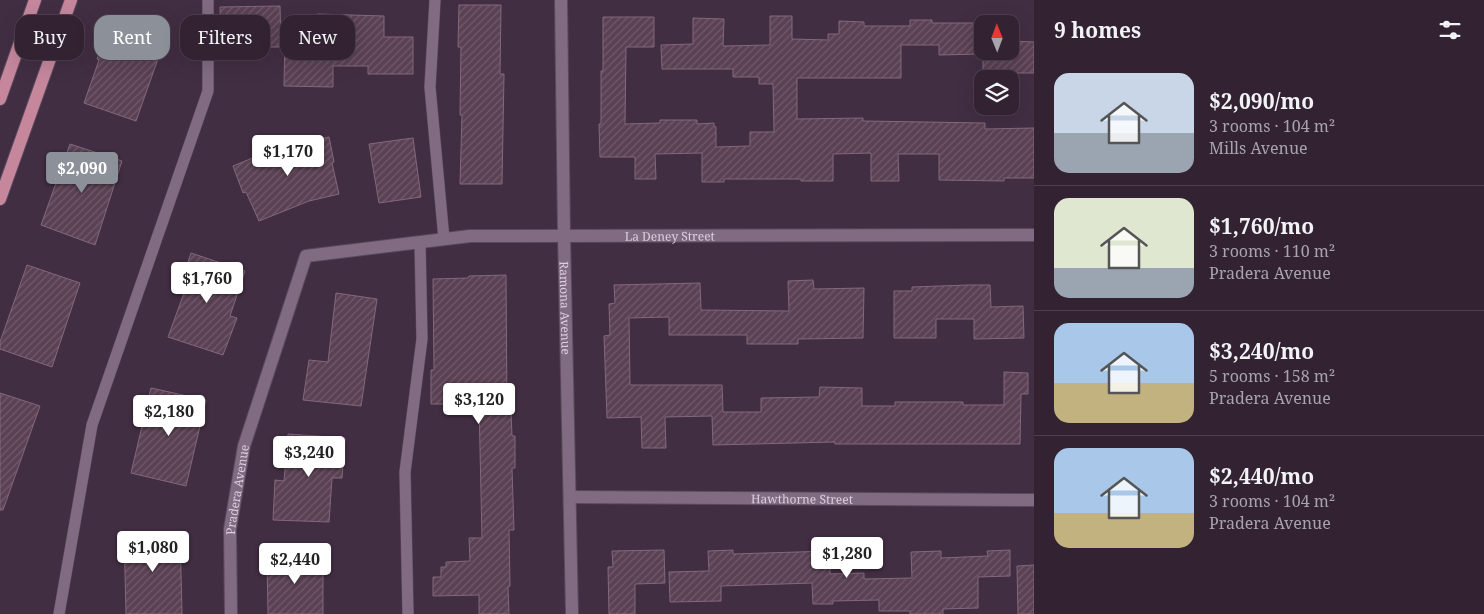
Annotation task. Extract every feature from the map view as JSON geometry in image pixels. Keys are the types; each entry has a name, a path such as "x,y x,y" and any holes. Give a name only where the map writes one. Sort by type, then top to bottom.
{"main road":[{"path":"0,99 35,0"},
{"path":"0,199 70,0"}],"street":[{"name":"Ramona Avenue","path":"560,0 572,614"},
{"name":"La Deney Street","path":"306,256 470,236 1034,235"},
{"name":"Pradera Avenue","path":"232,614 230,529 244,446 306,256"},
{"name":"Hawthorne Street","path":"570,497 1034,500"}],"lane":[{"path":"59,614 92,425 208,91 208,0"},
{"path":"435,0 430,87 444,239"},
{"path":"408,614 405,472 422,339 420,242"}],"building":[{"path":"459,5 501,5 500,74 504,74 502,184 460,184 462,115 460,115 461,47 458,47"},
{"path":"280,6 280,47 270,47 270,15 220,15 220,7"},
{"path":"317,14 350,15 317,15"},
{"path":"355,15 384,16 384,37 413,37 413,74 368,74 368,66 333,66 333,87 284,86 285,60 355,60"},
{"path":"770,16 792,16 792,39 828,40 828,34 839,34 839,21 864,22 864,26 910,26 910,20 932,20 932,23 974,23 974,54 939,55 939,45 901,45 901,78 797,78 797,119 863,118 863,121 985,123 985,129 1034,128 1034,178 1004,178 1004,181 939,180 939,154 898,154 899,181 871,181 871,153 833,154 833,181 724,179 724,182 702,182 702,153 655,154 656,179 635,179 635,157 600,157 599,124 601,124 601,71 603,71 603,17 654,17 654,47 626,47 625,124 660,123 660,120 697,120 697,124 714,123 716,127 716,147 750,146 750,132 774,132 773,84 759,84 759,77 733,77 733,69 662,69 661,45 693,44 693,18 724,19 723,46 770,45"},
{"path":"1019,41 1034,42 1034,73 1019,73 1019,70 983,70 983,60 1019,60"},
{"path":"99,60 158,60 136,121 84,103"},
{"path":"329,137 334,162 332,163 339,194 309,201 259,221 246,192 243,193 233,166 272,150"},
{"path":"413,138 421,197 379,203 369,144"},
{"path":"70,144 122,161 95,245 41,225"},
{"path":"191,253 245,271 230,316 237,318 223,355 168,337 184,293 178,292"},
{"path":"27,265 80,283 52,367 0,349 0,342"},
{"path":"506,275 507,412 511,412 512,436 515,436 515,468 512,468 514,530 509,530 509,614 479,614 479,595 433,596 433,577 441,577 441,567 446,567 446,562 470,561 469,538 482,538 479,404 431,404 431,370 434,370 433,279"},
{"path":"813,280 814,289 864,288 863,338 798,339 798,344 747,344 747,335 669,335 669,317 629,318 630,385 722,385 723,412 761,412 761,398 819,397 820,387 862,388 862,406 895,406 895,402 963,402 963,405 1004,405 1004,372 1028,373 1028,394 1021,394 1020,444 835,444 835,442 713,445 712,416 665,417 666,448 642,448 641,417 607,418 604,336 610,335 609,304 615,303 614,285 700,283 701,310 789,311 788,281"},
{"path":"990,285 991,307 1023,306 1024,338 974,339 974,319 936,319 936,338 894,338 894,291 912,291 912,287"},
{"path":"336,293 377,299 361,406 303,400 309,360 328,362"},
{"path":"151,388 206,400 186,486 131,473"},
{"path":"0,393 40,406 3,510 0,510"},
{"path":"288,434 345,438 342,478 332,478 329,522 273,520 275,480 284,481"},
{"path":"180,532 182,614 126,614 124,533"},
{"path":"664,550 665,583 635,584 635,614 609,614 608,567 613,567 612,551"},
{"path":"733,550 733,554 830,551 830,574 864,573 864,579 912,578 911,552 941,551 941,558 988,556 987,551 1010,550 1010,576 978,577 978,608 943,609 943,614 910,614 910,611 879,611 879,600 833,601 833,604 813,604 812,583 721,586 721,601 670,602 669,572 709,571 708,551"},
{"path":"267,556 323,556 323,614 268,614"},
{"path":"1034,565 1034,614 1018,614 1017,566"}]}
